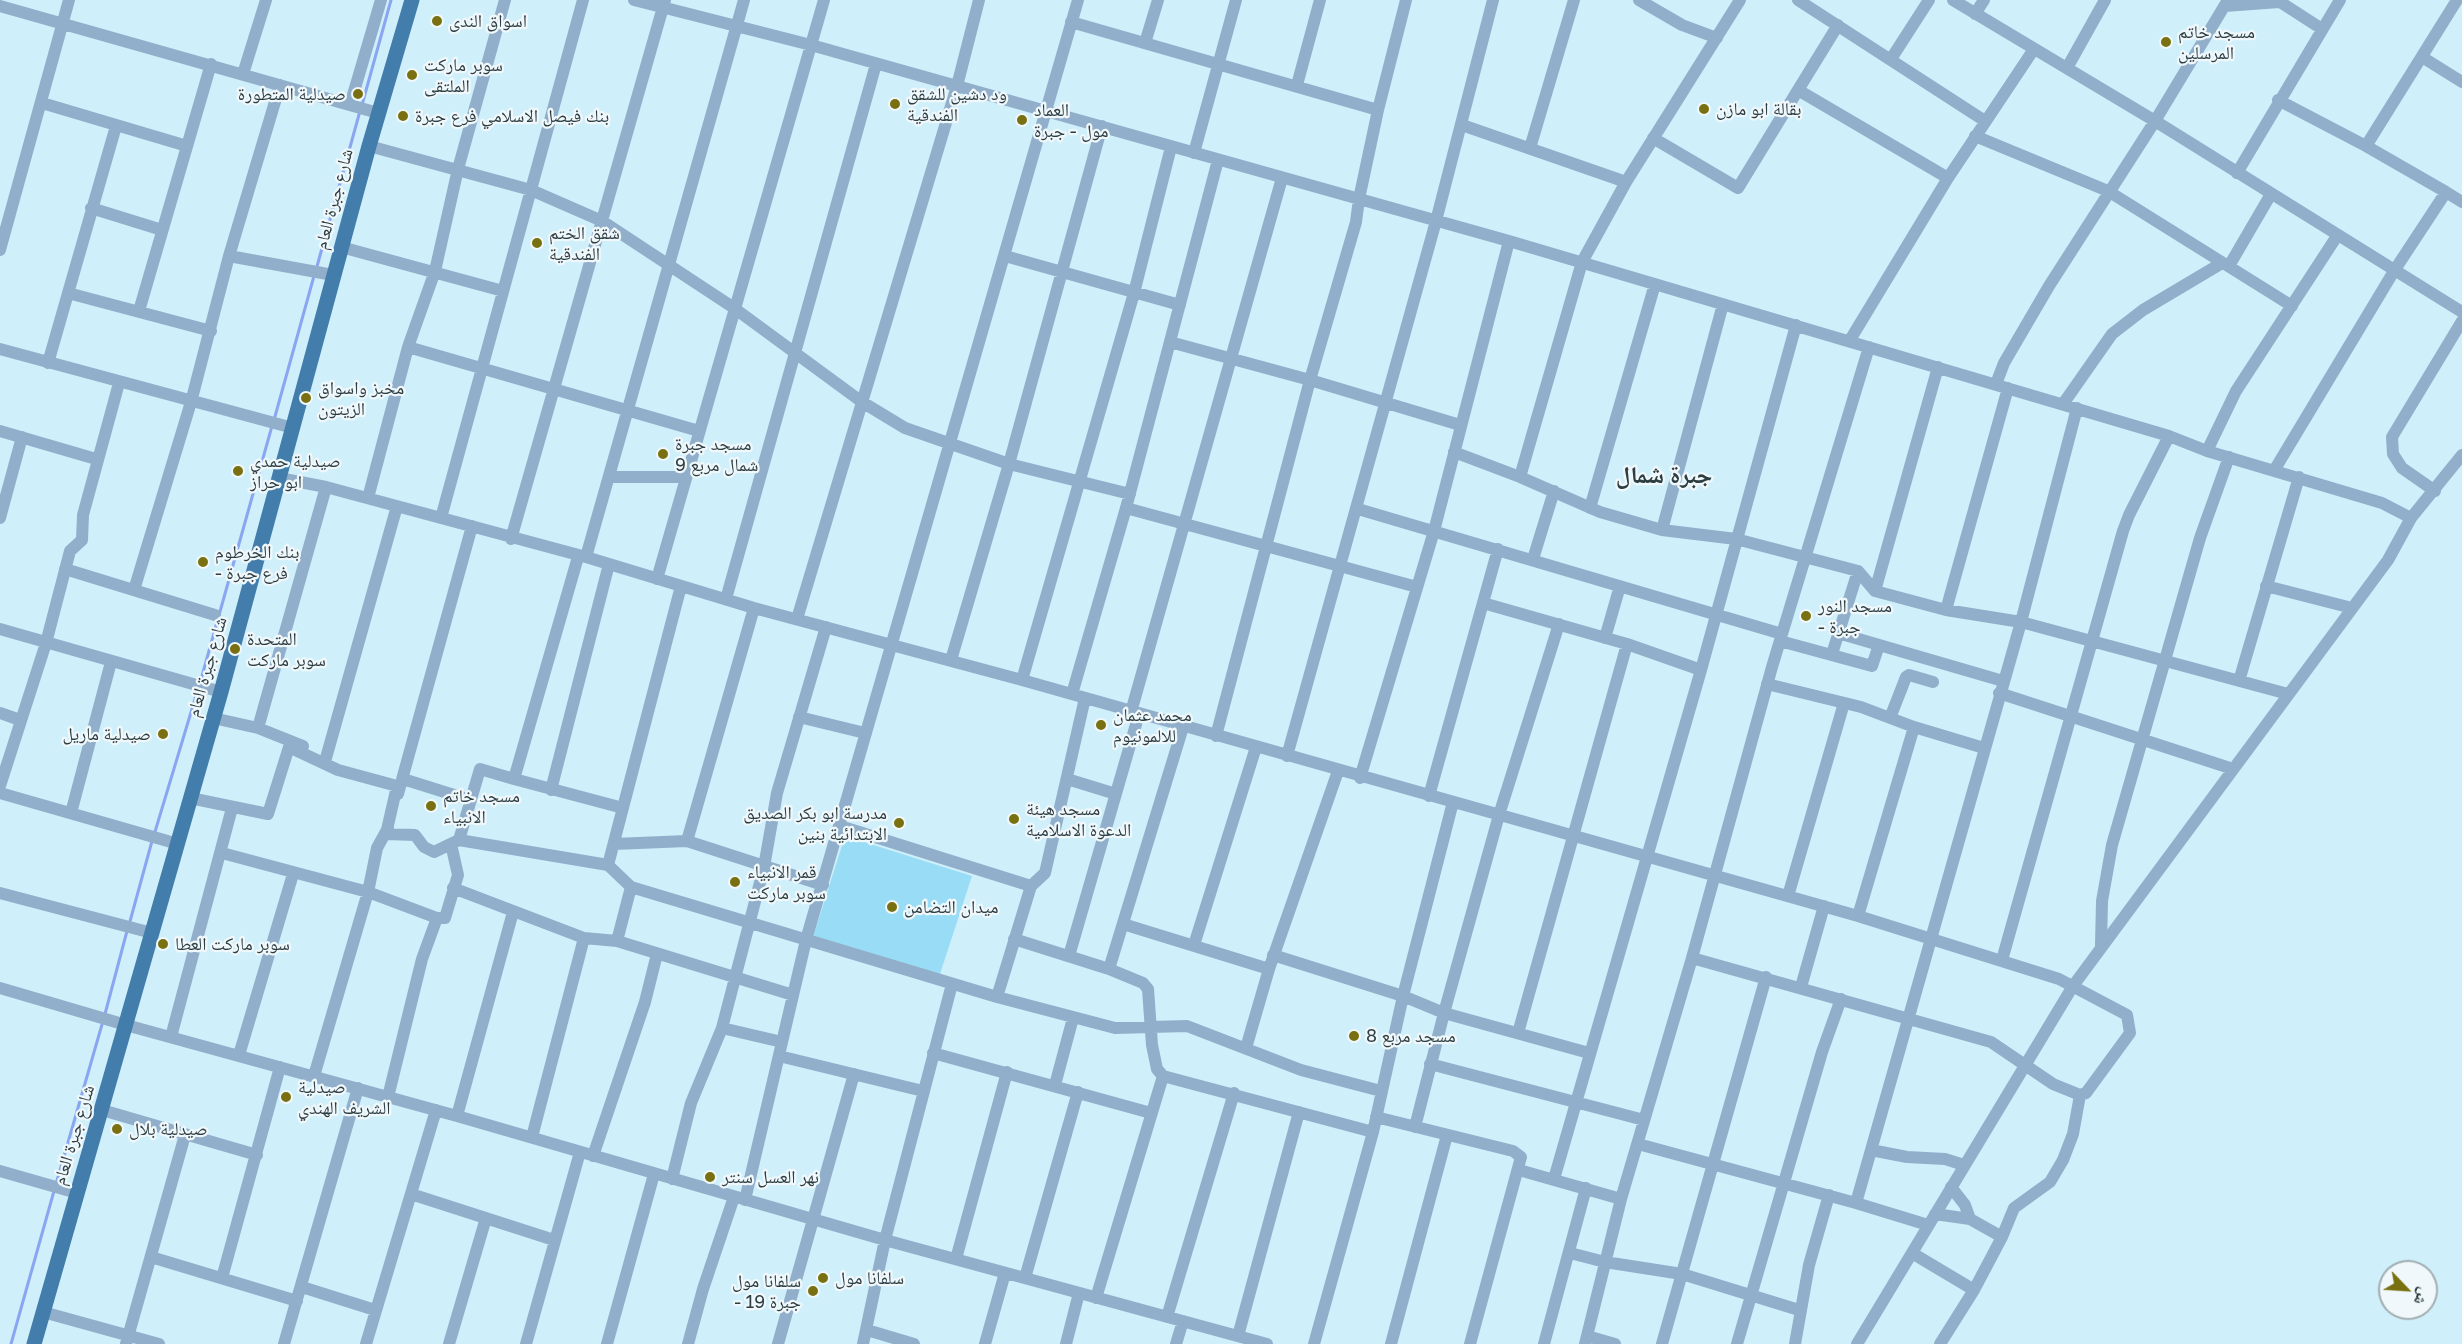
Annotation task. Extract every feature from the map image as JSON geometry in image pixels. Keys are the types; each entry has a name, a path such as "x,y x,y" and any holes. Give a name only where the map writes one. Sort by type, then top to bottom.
{"main road":[{"name":"شارع جبرة العام","path":"34,1344 221,692 333,275 412,0"}],"street":[{"path":"0,250 69,0"},
{"path":"243,74 266,0"},
{"path":"350,105 381,0"},
{"path":"368,498 408,347 435,271 458,169 505,0"},
{"path":"441,518 583,0"},
{"path":"634,0 664,4 737,27 811,45 1102,126 1850,340 2169,436 2229,458 2275,469 2382,503 2411,518"},
{"path":"514,779 609,477 744,0"},
{"path":"657,579 824,0"},
{"path":"797,619 957,86 979,0"},
{"path":"688,1344 703,1289 740,1198 779,1056 806,940 1005,256 1044,110 1078,0"},
{"path":"1145,43 1158,0"},
{"path":"1194,153 1236,0"},
{"path":"1297,85 1320,0"},
{"path":"1216,736 1310,380 1356,222 1378,110 1406,0"},
{"path":"1287,756 1358,509 1462,125 1493,0"},
{"path":"1530,148 1574,0"},
{"path":"1639,0 1657,5 1682,25 1717,38"},
{"path":"1520,477 1582,262 1626,182 1740,0"},
{"path":"1798,0 1984,121"},
{"path":"1891,59 1929,0"},
{"path":"1953,0 2156,121 2462,312"},
{"path":"1975,14 1984,0"},
{"path":"2067,68 2105,0"},
{"path":"2237,173 2278,100 2340,0"},
{"path":"1946,610 2002,386 2004,363 2049,286 2108,191 2156,121 2227,3 2278,1 2322,29"},
{"path":"2366,146 2422,57 2453,1"},
{"path":"511,539 664,4"},
{"path":"0,6 378,113"},
{"path":"1071,22 1378,110"},
{"path":"1653,138 1738,188 1838,25"},
{"path":"1850,340 1984,121 2034,49"},
{"path":"2422,57 2462,82"},
{"path":"139,311 211,64"},
{"path":"726,599 876,64"},
{"path":"134,590 191,402 229,256 280,85"},
{"path":"1798,90 1948,178"},
{"path":"2278,100 2366,146 2462,202"},
{"path":"42,103 186,146"},
{"path":"1462,125 1626,182"},
{"path":"48,363 116,126"},
{"path":"951,660 1009,464 1102,126"},
{"path":"1975,136 2108,191 2292,306"},
{"path":"369,146 531,189 602,221 734,308 862,402 905,428 1009,464 1130,494"},
{"path":"1022,681 1134,293 1171,147"},
{"path":"1072,694 1130,494 1218,160"},
{"path":"1069,956 1116,794 1135,713 1282,178"},
{"path":"2275,469 2394,271 2446,192"},
{"path":"2063,404 2112,334 2143,310 2225,264 2271,194"},
{"path":"91,208 162,230"},
{"path":"2207,451 2236,392 2337,236"},
{"path":"1360,778 1434,531 1509,241"},
{"path":"341,247 503,291"},
{"path":"229,256 333,275"},
{"path":"1005,256 1179,305"},
{"path":"1590,508 1655,284"},
{"path":"68,293 211,331"},
{"path":"1662,530 1723,304"},
{"path":"2435,491 2402,468 2393,454 2392,437 2462,321"},
{"path":"1554,1179 1701,670 1796,325"},
{"path":"1170,342 1310,380 1460,425"},
{"path":"408,347 699,431"},
{"path":"1615,1344 1586,1340 1621,1199 1692,958 1767,684 1869,347"},
{"path":"0,349 119,383 293,428"},
{"path":"1875,591 1938,366"},
{"path":"0,786 46,643 70,551 82,540 83,515 96,459 119,383"},
{"path":"1856,1203 2021,622 2077,408"},
{"path":"0,431 96,459"},
{"path":"2002,960 2129,515 2169,436"},
{"path":"0,518 22,438"},
{"path":"1454,453 1520,477 1590,508 1662,530 1736,539 1857,571 1875,591 1946,610 2021,622 2288,694"},
{"path":"1857,1344 2073,986 2388,560 2411,518 2462,455"},
{"path":"2101,946 2103,901 2112,845 2200,538 2229,458"},
{"path":"609,477 686,477"},
{"path":"2239,681 2299,477"},
{"path":"279,478 326,487 609,564 754,608 951,660 1360,778 1858,916 2049,974 2127,1015 2130,1033 2086,1092 2080,1095 2052,1084 1991,1042 1692,958"},
{"path":"258,728 326,487"},
{"path":"1533,559 1554,491"},
{"path":"326,758 398,506"},
{"path":"1126,508 1266,544 1417,587"},
{"path":"1358,509 1533,559 1872,666 1879,645"},
{"path":"314,1076 368,892 377,848 387,834 402,782 472,526"},
{"path":"1430,796 1498,549"},
{"path":"551,789 609,564"},
{"path":"65,569 215,615"},
{"path":"1832,654 1857,571"},
{"path":"608,865 681,586"},
{"path":"1605,638 1620,586"},
{"path":"2266,586 2352,608"},
{"path":"1483,603 1627,644 1701,670"},
{"path":"687,841 754,608"},
{"path":"1415,1126 1499,816 1559,624"},
{"path":"672,1179 692,1103 722,1028 764,867 777,793 826,627"},
{"path":"0,629 221,692"},
{"path":"1838,633 2001,687 2073,716 2234,769"},
{"path":"1518,1033 1627,644"},
{"path":"71,813 111,662"},
{"path":"1890,718 1906,677 1909,675 1933,682"},
{"path":"1767,684 1844,703 1984,748"},
{"path":"997,997 1031,885 1045,873 1085,698"},
{"path":"1788,896 1844,703"},
{"path":"0,713 20,720"},
{"path":"799,717 865,733"},
{"path":"213,718 258,728 288,738 326,758 340,769 470,800"},
{"path":"1109,969 1183,727"},
{"path":"1858,916 1914,727"},
{"path":"268,814 288,738"},
{"path":"268,814 289,747 340,769 397,786 387,834"},
{"path":"1194,945 1256,747"},
{"path":"222,853 293,874 368,892 437,918 445,918 458,875 455,842 480,769 623,808"},
{"path":"1246,1048 1273,955 1338,771"},
{"path":"1067,778 1116,794"},
{"path":"0,793 178,844"},
{"path":"190,798 268,814"},
{"path":"1314,1344 1373,1132 1403,996 1453,802"},
{"path":"171,1037 222,853 232,808"},
{"path":"840,826 1031,885"},
{"path":"387,834 415,835 424,847 434,852 455,842 608,865 631,887 952,984 1115,1028 1187,1026 1301,1070 1381,1091"},
{"path":"614,844 687,841 823,885"},
{"path":"239,1055 293,874"},
{"path":"617,940 631,887"},
{"path":"453,888 584,938 617,940 793,995"},
{"path":"0,893 152,933"},
{"path":"1801,987 1824,906"},
{"path":"457,1116 513,912"},
{"path":"388,1097 422,959 437,918"},
{"path":"1123,924 1269,969"},
{"path":"532,1137 584,938"},
{"path":"1014,939 1137,979 1148,989 1152,1046 1157,1070 1163,1076 1373,1132"},
{"path":"526,1344 554,1240 645,1002 657,954"},
{"path":"1273,955 1403,996 1444,1013 1589,1053"},
{"path":"1662,1344 1766,977"},
{"path":"863,1344 885,1240 952,984"},
{"path":"0,988 532,1137 813,1220 1268,1344"},
{"path":"1737,1344 1841,999"},
{"path":"1055,1085 1073,1017"},
{"path":"722,1028 782,1042"},
{"path":"933,1053 1151,1113"},
{"path":"779,1056 923,1091"},
{"path":"1430,1064 1644,1120"},
{"path":"222,1278 280,1067"},
{"path":"956,1259 1007,1072"},
{"path":"778,1344 854,1074"},
{"path":"1096,1298 1163,1076"},
{"path":"284,1344 358,1088"},
{"path":"1025,1278 1078,1092"},
{"path":"1167,1317 1234,1094"},
{"path":"1940,1344 1974,1290 2002,1237 2014,1208 2050,1182 2063,1160 2073,1134 2080,1095"},
{"path":"102,1110 256,1155"},
{"path":"366,1344 436,1110"},
{"path":"1238,1336 1299,1112"},
{"path":"1376,1117 1518,1154 1521,1162 1519,1170 1470,1344"},
{"path":"127,1340 185,1135"},
{"path":"1391,1344 1447,1135"},
{"path":"1638,1144 1829,1195 1928,1225"},
{"path":"1871,1150 1907,1157 1945,1159 1964,1165"},
{"path":"1519,1170 1621,1199"},
{"path":"0,1171 77,1193"},
{"path":"607,1344 654,1174"},
{"path":"1951,1187 1965,1205 1970,1219"},
{"path":"1544,1344 1586,1188"},
{"path":"411,1194 554,1240"},
{"path":"1796,1344 1799,1311 1829,1195"},
{"path":"1935,1214 1970,1219 2002,1237"},
{"path":"449,1344 486,1218"},
{"path":"1912,1253 1974,1290"},
{"path":"1570,1254 1682,1274 1799,1311"},
{"path":"151,1257 297,1301"},
{"path":"985,1344 1005,1273"},
{"path":"302,1287 375,1310"},
{"path":"1066,1344 1079,1293"},
{"path":"43,1312 127,1340 159,1344"},
{"path":"1176,1344 1183,1321"},
{"path":"867,1330 914,1344"}],"shaded area":[{"name":"ميدان التضامن","path":"845,836 972,876 939,977 813,937"}],"waterway":[{"path":"362,105 391,0"},
{"path":"316,270 360,111"},
{"path":"274,420 314,276"},
{"path":"200,683 272,426"},
{"path":"154,835 198,689"},
{"path":"129,925 152,841"},
{"path":"105,1014 127,931"},
{"path":"56,1184 103,1021"},
{"path":"11,1344 54,1191"}],"place":[{"name":"اسواق الندى","path":"437,21"},
{"name":"مسجد خاتم المرسلين","path":"2166,42"},
{"name":"سوبر ماركت الملتقى","path":"412,75"},
{"name":"صيدلية المتطورة","path":"358,94"},
{"name":"ود دشين للشقق الفندقية","path":"895,104"},
{"name":"بقالة ابو مازن","path":"1704,109"},
{"name":"بنك فيصل الاسلامي فرع جبرة","path":"403,116"},
{"name":"العماد مول - جبرة","path":"1022,120"},
{"name":"شقق الختم الفندقية","path":"537,243"},
{"name":"مخبز واسواق الزيتون","path":"306,398"},
{"name":"مسجد جبرة شمال مربع 9","path":"663,454"},
{"name":"صيدلية حمدي ابو حراز","path":"238,471"},
{"name":"بنك الخرطوم - فرع جبرة","path":"203,562"},
{"name":"مسجد النور - جبرة","path":"1806,616"},
{"name":"المتحدة سوبر ماركت","path":"235,649"},
{"name":"محمد عثمان للالمونيوم","path":"1101,725"},
{"name":"صيدلية ماريل","path":"163,734"},
{"name":"مسجد خاتم الانبياء","path":"431,806"},
{"name":"مسجد هيئة الدعوة الاسلامية","path":"1014,819"},
{"name":"مدرسة ابو بكر الصديق الابتدائية بنين","path":"899,823"},
{"name":"قمر الانبياء سوبر ماركت","path":"735,882"},
{"name":"ميدان التضامن","path":"892,907"},
{"name":"سوبر ماركت العطا","path":"163,944"},
{"name":"مسجد مربع 8","path":"1354,1036"},
{"name":"صيدلية الشريف الهندي","path":"286,1097"},
{"name":"صيدلية بلال","path":"117,1129"},
{"name":"نهر العسل سنتر","path":"710,1177"},
{"name":"سلفانا مول","path":"823,1278"},
{"name":"سلفانا مول - جبرة 19","path":"813,1291"}],"district":[{"name":"جبرة شمال","path":"1664,475"}]}
